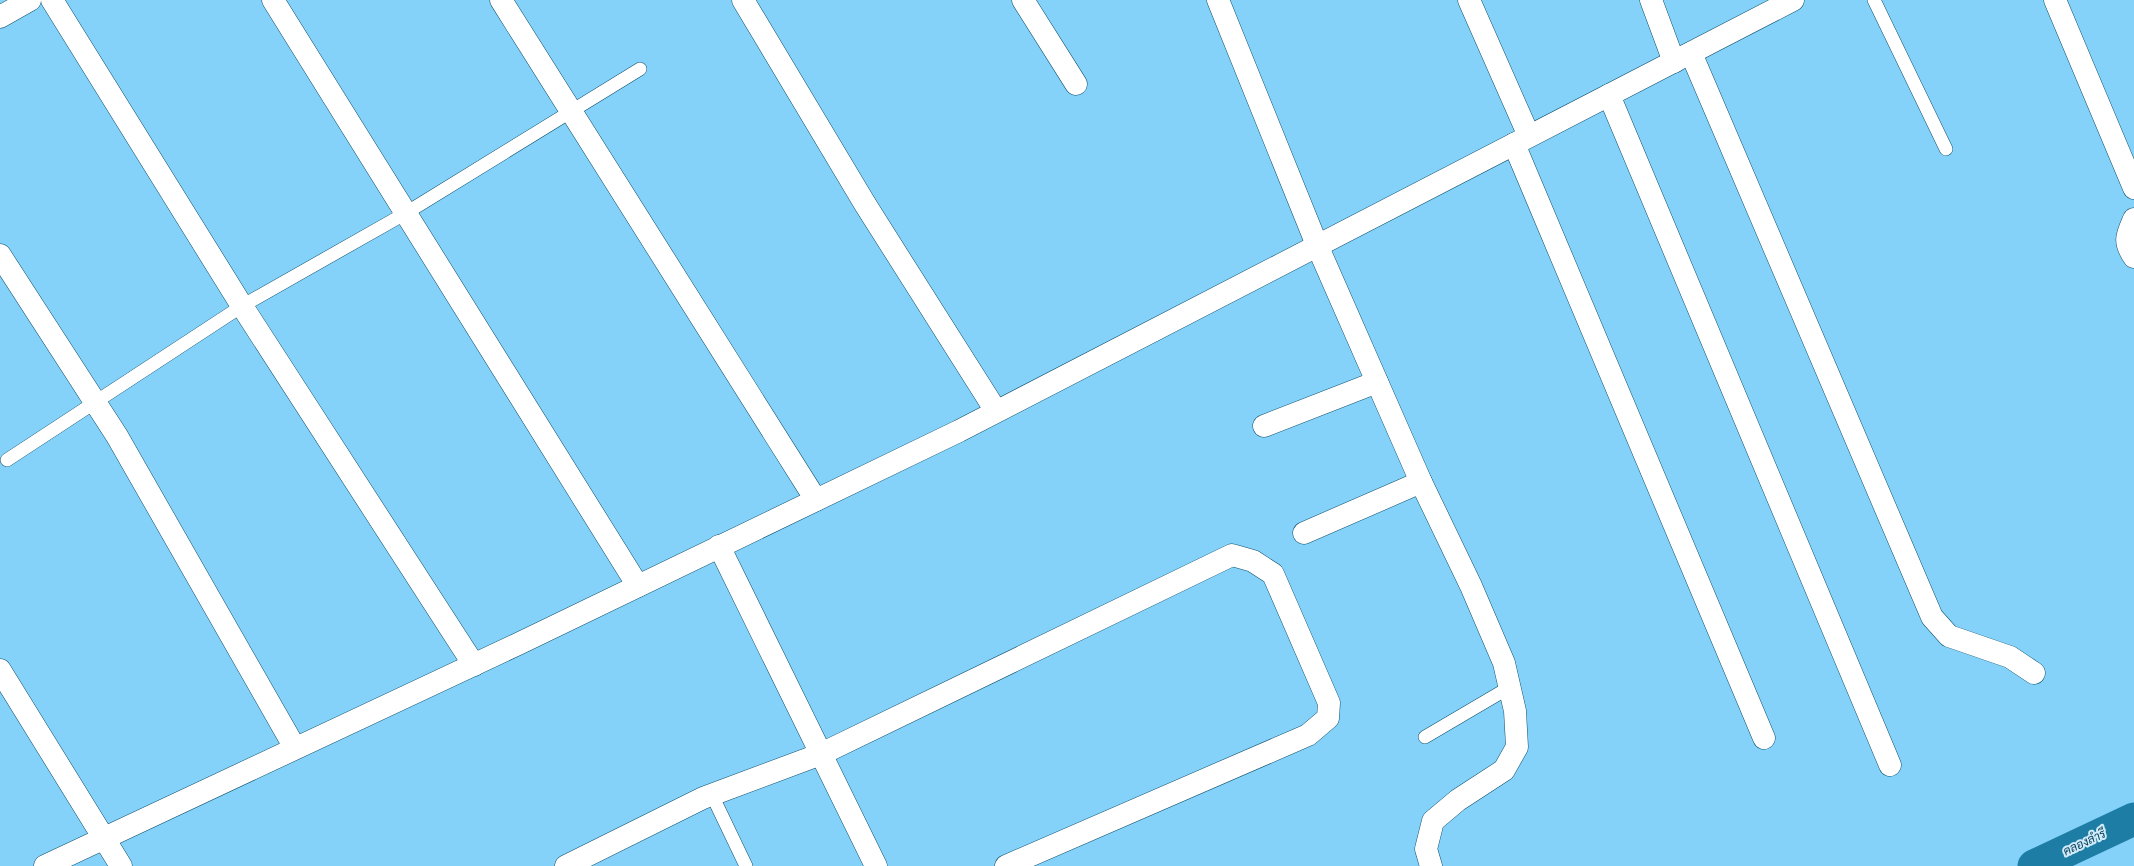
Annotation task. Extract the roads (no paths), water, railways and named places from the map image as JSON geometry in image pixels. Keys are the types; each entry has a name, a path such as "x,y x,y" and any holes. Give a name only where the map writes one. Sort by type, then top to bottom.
{"street":[{"path":"0,17 30,0"},
{"path":"52,0 242,306 474,665"},
{"path":"273,0 638,586"},
{"path":"501,0 816,500"},
{"path":"743,0 865,204 996,411"},
{"path":"1023,0 1076,84"},
{"path":"1218,0 1317,245 1421,482 1471,586 1504,663 1510,687 1515,711 1517,747 1504,770 1458,800 1433,821 1426,849 1430,866"},
{"path":"1469,0 1522,140 1764,738"},
{"path":"1651,0 1682,57 1932,617 1949,636 2010,657 2034,673"},
{"path":"44,866 474,665 816,500 996,411 1793,0"},
{"path":"2055,0 2134,188"},
{"path":"1609,95 1890,765"},
{"path":"2134,219 2126,237 2130,251 2134,257"},
{"path":"0,255 117,436 296,748"},
{"path":"1264,426 1377,382"},
{"path":"1304,533 1421,482"},
{"path":"719,546 876,866"},
{"path":"566,866 712,795 821,754 1232,555 1253,561 1273,574 1329,703 1328,718 1308,735 1006,866"},
{"path":"0,670 121,866"}],"lane":[{"path":"1874,0 1946,149"},
{"path":"6,460 242,306 406,213 571,110 640,69"},
{"path":"1425,737 1510,687"},
{"path":"712,795 746,866"}],"waterway":[{"name":"คลองลำรี","path":"2034,866 2134,819"}]}
